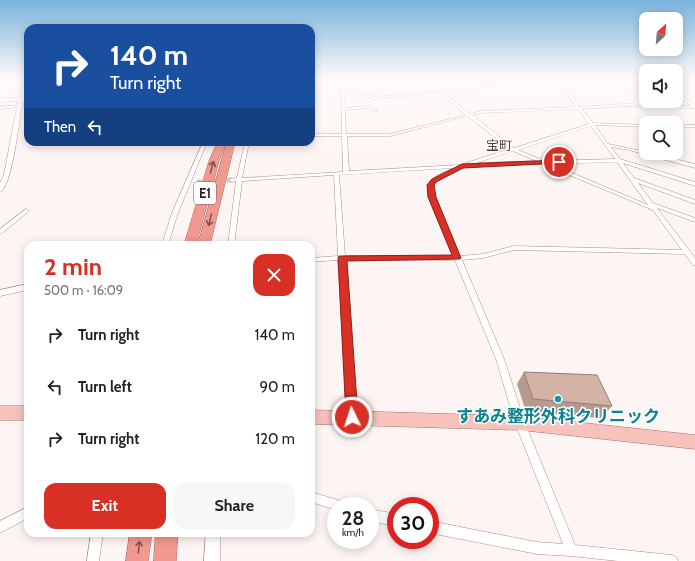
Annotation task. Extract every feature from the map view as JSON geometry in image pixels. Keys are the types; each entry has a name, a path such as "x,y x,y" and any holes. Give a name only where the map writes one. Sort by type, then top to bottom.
{"highway":[{"name":"E1","path":"191,241 214,161 220,146"},
{"name":"E1","path":"205,241 224,161 230,146"},
{"path":"137,561 140,537"},
{"path":"165,561 167,537"}],"main road":[{"path":"0,413 24,414"},
{"path":"315,417 520,423 695,442"}],"street":[{"path":"343,104 346,172"},
{"path":"455,104 512,149 653,206 695,220"},
{"path":"577,104 695,263"},
{"path":"315,134 390,135 468,115 488,112 624,105 695,107"},
{"path":"0,190 7,175 19,106"},
{"path":"0,108 24,107"},
{"path":"343,109 370,107 376,111"},
{"path":"571,550 520,423 500,359 432,197 431,185 438,177 462,166 592,125 639,126"},
{"path":"683,126 695,126"},
{"path":"608,145 695,166"},
{"path":"166,241 175,213 203,146"},
{"path":"231,241 239,180 246,146"},
{"path":"232,180 346,172 544,162 618,160 695,184"},
{"path":"336,173 352,417"},
{"path":"632,179 695,202"},
{"path":"188,181 197,182"},
{"path":"0,232 26,211"},
{"path":"315,260 342,258 457,258 483,256 514,248 687,252"},
{"path":"1,295 24,288"},
{"path":"315,498 327,502"},
{"path":"0,527 24,514"},
{"path":"439,529 537,548 571,550 672,561"},
{"path":"93,561 96,537"},
{"path":"212,561 213,537"}],"building":[{"path":"524,372 597,375 612,406 533,399"}],"tunnel":[{"path":"197,182 232,180"}],"place":[{"name":"すあみ整形外科クリニック","path":"558,399"}],"district":[{"name":"宝町","path":"499,145"}],"route":[{"path":"352,417 342,258 457,258 432,197 431,185 434,180 443,174 462,166 559,162"}]}
